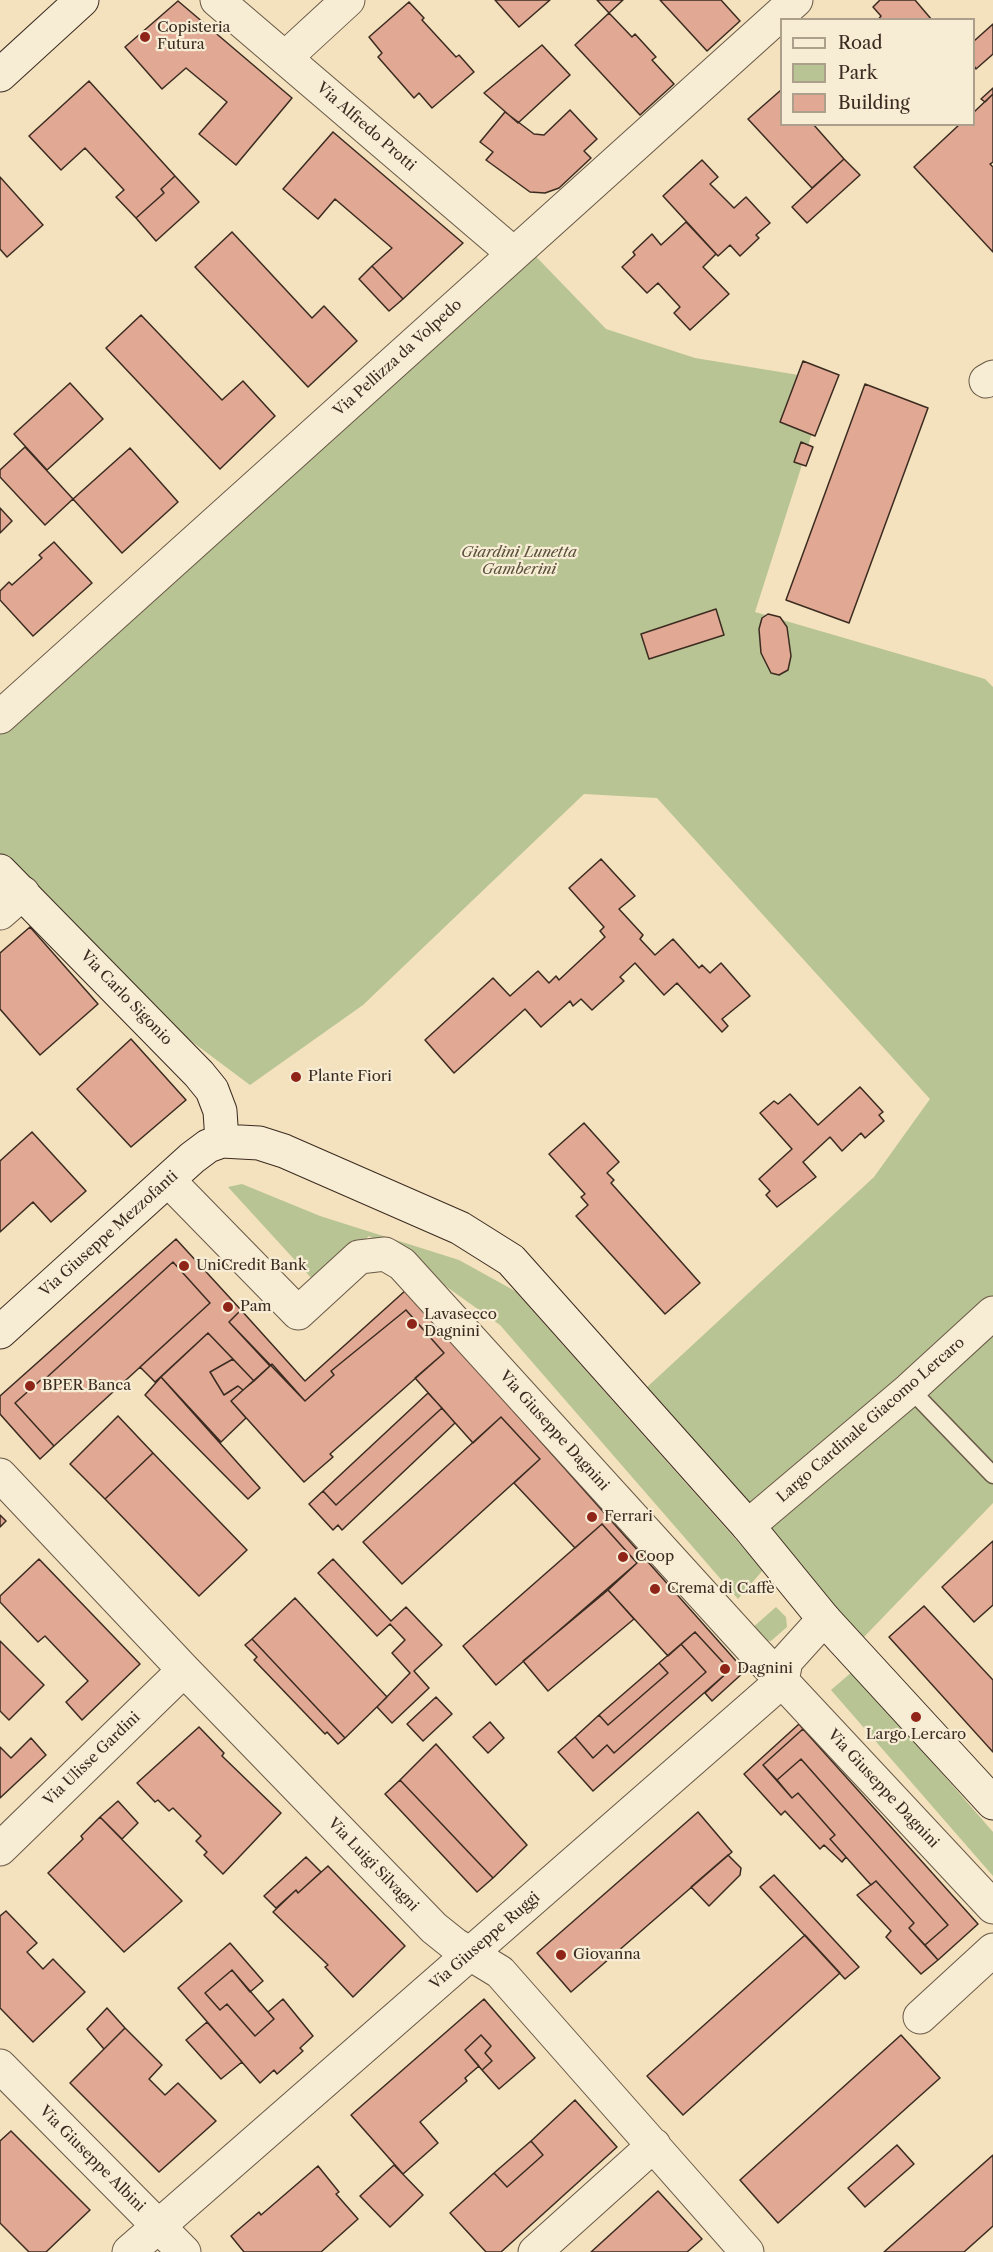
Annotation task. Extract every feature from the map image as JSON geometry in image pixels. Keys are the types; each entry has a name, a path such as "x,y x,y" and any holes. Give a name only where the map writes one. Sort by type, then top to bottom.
{"street":[{"path":"0,75 82,0"},
{"name":"Via Alfredo Protti","path":"218,0 514,254"},
{"path":"285,58 348,0"},
{"name":"Via Pellizza da Volpedo","path":"0,717 796,0"},
{"name":"Via Carlo Sigonio","path":"8,892 199,1074 212,1090 220,1111 222,1141"},
{"path":"222,1141 259,1143 293,1155 460,1228 511,1260 748,1526 824,1619 993,1803"},
{"name":"Via Giuseppe Mezzofanti","path":"0,1332 208,1146 222,1141"},
{"name":"Via Giuseppe Dagnini","path":"169,1181 298,1313 359,1257 385,1254 402,1264 782,1681 993,1907"},
{"name":"Largo Cardinale Giacomo Lercaro","path":"748,1526 910,1389 993,1313"},
{"name":"Via Luigi Silvagni","path":"0,1475 184,1670 434,1928 500,1972 747,2252"},
{"name":"Via Giuseppe Ruggi","path":"129,2252 782,1681 786,1660 824,1619"},
{"name":"Via Ulisse Gardini","path":"0,1849 184,1670"},
{"path":"920,2017 993,1950"},
{"name":"Via Giuseppe Albini","path":"0,2066 184,2252"},
{"path":"535,2252 654,2145"}],"lane":[{"path":"910,1389 993,1476"}],"green space":[{"name":"Giardini Lunetta Gamberini","path":"518,238 606,329 695,358 829,380 755,612 985,679 993,687 993,1503 863,1638 645,1389 874,1177 930,1099 657,798 584,794 363,1005 250,1085 159,1017 0,860 0,703"},
{"path":"242,1184 320,1216 459,1260 515,1291 763,1570 738,1599 500,1325 398,1252 369,1236 314,1281 228,1187"},
{"path":"776,1607 786,1617 787,1627 771,1641 763,1640 751,1629"},
{"path":"853,1671 993,1832 993,1876 831,1690"}],"building":[{"path":"495,0 550,0 519,27"},
{"path":"597,0 623,0 609,13"},
{"path":"660,0 721,0 740,21 707,51"},
{"path":"880,0 915,0 930,18 880,18 881,16 873,7"},
{"path":"178,1 292,98 236,165 199,134 227,102 186,68 162,89 125,47"},
{"path":"409,2 424,18 422,20 456,57 459,55 474,72 432,108 419,93 414,98 378,57 382,53 369,37"},
{"path":"609,13 632,37 635,34 656,57 652,60 674,84 640,115 575,45"},
{"path":"993,24 993,54 976,69 975,68 975,40"},
{"path":"542,45 570,75 518,123 484,93"},
{"path":"89,81 175,176 161,189 164,193 136,218 116,197 124,190 85,148 61,170 29,136"},
{"path":"993,88 993,94 985,102 981,99"},
{"path":"780,91 780,126 815,126 844,159 812,188 748,119"},
{"path":"993,94 993,162 990,164 993,167 993,252 914,167 958,126 975,126 975,111"},
{"path":"570,110 597,139 584,151 591,158 559,188 545,193 530,192 486,160 493,152 480,142 505,112 534,134 544,135"},
{"path":"333,132 463,243 403,299 372,266 392,248 335,199 318,219 283,189"},
{"path":"844,159 860,175 807,223 792,207"},
{"path":"702,160 718,177 710,184 734,208 746,197 770,223 756,235 759,238 740,256 730,245 718,256 663,196"},
{"path":"175,176 199,202 156,241 136,218 164,193 161,189"},
{"path":"0,177 43,225 7,257 0,249"},
{"path":"686,222 716,254 703,267 729,294 690,330 674,313 680,307 658,283 647,293 622,267 635,255 633,252 652,234 661,245"},
{"path":"232,232 312,318 324,306 357,341 308,387 195,267"},
{"path":"372,266 403,299 389,311 359,279"},
{"path":"141,315 222,400 243,381 275,416 220,469 106,348"},
{"path":"803,361 839,375 815,436 780,422"},
{"path":"70,383 103,419 47,470 14,434"},
{"path":"865,384 928,408 849,623 786,600"},
{"path":"801,442 813,447 806,466 794,462"},
{"path":"25,447 73,499 45,525 0,477 0,470"},
{"path":"130,448 178,502 122,553 73,499"},
{"path":"0,508 12,521 0,533"},
{"path":"54,542 92,583 33,636 0,600 0,591 9,582 12,585 42,558 39,555"},
{"path":"716,609 724,635 649,659 641,634"},
{"path":"768,614 780,617 787,627 791,656 788,670 779,675 771,673 761,653 759,629 762,618"},
{"path":"601,859 635,896 619,909 643,935 640,939 655,955 673,939 699,968 702,965 710,973 721,963 750,996 722,1019 728,1026 722,1032 677,983 664,995 635,963 620,977 624,981 592,1010 581,999 573,1006 570,1001 541,1027 525,1009 454,1073 425,1040 493,978 510,996 538,971 549,983 556,976 559,980 605,937 600,931 604,927 569,888"},
{"path":"30,927 98,1004 40,1055 0,1009 0,953"},
{"path":"131,1039 186,1100 131,1147 77,1089"},
{"name":"Plante Fiori","path":"295,1071 301,1074 296,1083 291,1079"},
{"path":"860,1087 883,1112 879,1115 884,1121 865,1138 861,1133 842,1151 830,1137 803,1162 816,1177 777,1207 766,1195 770,1191 759,1179 792,1149 760,1113 774,1101 778,1104 790,1094 818,1125"},
{"path":"584,1123 619,1162 607,1173 614,1180 611,1183 700,1283 665,1314 576,1216 588,1205 581,1197 585,1194 549,1154"},
{"path":"32,1132 86,1191 51,1222 33,1202 0,1232 0,1161"},
{"path":"176,1239 241,1310 229,1322 270,1366 254,1381 208,1333 155,1382 140,1367 210,1303 173,1262 45,1379 43,1378 15,1403 54,1446 40,1459 0,1414 0,1396"},
{"path":"173,1262 210,1303 54,1446 15,1403 43,1378 45,1379"},
{"path":"406,1290 745,1671 712,1701 705,1693 730,1670 695,1632 668,1656 608,1590 637,1563 602,1524 575,1548 514,1483 540,1459 501,1417 473,1443 415,1378 444,1353 406,1310 331,1371 334,1375 305,1401 229,1322 241,1310 305,1381"},
{"path":"406,1310 444,1353 330,1454 333,1457 304,1482 231,1401 272,1364 305,1401 334,1375 331,1371"},
{"path":"208,1333 233,1359 210,1372 224,1395 238,1386 243,1390 231,1401 246,1418 221,1442 161,1377"},
{"path":"233,1359 254,1381 243,1390 238,1386 224,1395 210,1372"},
{"path":"161,1377 260,1488 248,1499 145,1395"},
{"path":"428,1393 442,1408 336,1505 323,1491"},
{"path":"442,1408 455,1423 342,1530 338,1525 333,1530 309,1504 323,1491 336,1505"},
{"path":"118,1416 153,1453 105,1499 70,1464"},
{"path":"501,1417 540,1459 402,1584 363,1542"},
{"path":"153,1453 247,1550 199,1596 105,1499"},
{"path":"0,1515 6,1521 0,1527"},
{"path":"602,1524 637,1563 496,1685 463,1646"},
{"path":"993,1541 993,1605 974,1622 942,1587"},
{"path":"39,1559 140,1664 82,1720 66,1702 88,1681 45,1636 38,1642 0,1602 0,1596"},
{"path":"333,1559 391,1621 406,1607 442,1645 414,1671 429,1688 392,1723 377,1707 410,1673 392,1653 405,1640 390,1624 377,1636 318,1573"},
{"path":"608,1590 634,1619 548,1691 523,1661"},
{"path":"295,1598 387,1697 345,1738 252,1639"},
{"path":"924,1606 993,1680 993,1752 889,1637"},
{"path":"695,1632 730,1670 593,1791 558,1752 575,1737 593,1758 607,1745 614,1753 706,1672 681,1644"},
{"path":"252,1639 345,1738 338,1744 327,1732 325,1734 254,1660 257,1657 245,1645"},
{"path":"0,1641 44,1685 9,1720 0,1711"},
{"path":"681,1644 706,1672 614,1753 607,1745 593,1758 575,1737 599,1715 608,1725 668,1673 659,1663"},
{"path":"659,1663 668,1673 608,1725 599,1715"},
{"path":"436,1697 452,1714 423,1741 407,1724"},
{"path":"490,1722 504,1738 488,1753 473,1737"},
{"path":"799,1724 803,1729 763,1765 792,1798 798,1793 835,1835 830,1839 846,1857 842,1862 824,1845 820,1849 785,1811 781,1815 744,1774"},
{"path":"199,1727 224,1753 222,1756 281,1813 223,1874 204,1855 207,1852 196,1841 201,1836 173,1808 169,1811 158,1800 155,1802 137,1783"},
{"path":"803,1729 978,1924 938,1960 925,1945 948,1925 801,1759 777,1780 763,1765"},
{"path":"31,1738 46,1755 0,1798 0,1747 11,1758"},
{"path":"436,1744 527,1845 493,1878 400,1780"},
{"path":"801,1759 948,1925 925,1945 909,1928 914,1923 876,1881 871,1885 846,1857 830,1839 835,1835 798,1793 792,1798 777,1780"},
{"path":"400,1780 493,1878 477,1892 385,1794"},
{"path":"118,1801 138,1823 122,1839 100,1817"},
{"path":"698,1812 732,1852 571,1992 537,1953"},
{"path":"100,1817 182,1901 124,1952 48,1873 83,1839 81,1836"},
{"path":"728,1855 741,1868 740,1875 709,1906 691,1887"},
{"path":"306,1857 321,1872 298,1893 296,1890 276,1908 264,1896"},
{"path":"328,1866 405,1946 353,1997 325,1967 328,1965 273,1912 296,1890 298,1893"},
{"path":"774,1875 859,1967 845,1979 760,1887"},
{"path":"876,1881 914,1923 909,1928 938,1960 921,1974 886,1937 891,1931 857,1895"},
{"path":"6,1911 37,1943 27,1952 43,1969 53,1959 85,1992 33,2042 0,2008 0,1916"},
{"path":"805,1935 840,1973 683,2115 647,2076"},
{"path":"230,1943 263,1981 250,1992 232,1970 205,1993 220,2010 227,2004 255,2036 274,2019 268,2012 283,1999 313,2036 300,2048 303,2051 277,2074 274,2070 260,2083 178,1988"},
{"path":"232,1970 274,2019 255,2036 227,2004 220,2010 205,1993"},
{"path":"484,1999 535,2058 499,2089 482,2070 492,2061 485,2053 491,2046 481,2035 465,2050 479,2066 465,2078 467,2081 420,2122 438,2143 403,2174 351,2115"},
{"path":"107,2008 125,2028 104,2049 87,2029"},
{"path":"207,2022 242,2062 221,2079 186,2040"},
{"path":"125,2028 162,2065 149,2079 165,2095 178,2083 216,2121 159,2172 70,2083"},
{"path":"481,2035 491,2046 485,2053 492,2061 482,2070 465,2050"},
{"path":"901,2035 940,2078 778,2223 740,2180"},
{"path":"575,2100 617,2147 501,2252 486,2252 450,2213 494,2173 507,2187 543,2155 531,2141"},
{"path":"11,2131 90,2210 46,2252 29,2252 0,2223 0,2141"},
{"path":"531,2141 543,2155 507,2187 494,2173"},
{"path":"897,2145 914,2164 865,2207 848,2188"},
{"path":"993,2155 993,2226 964,2252 884,2252"},
{"path":"394,2165 423,2195 390,2227 360,2196"},
{"path":"318,2166 339,2192 336,2194 358,2219 321,2252 244,2252 231,2236 259,2212 261,2215"},
{"path":"658,2191 702,2239 687,2252 591,2252"}],"place":[{"name":"Copisteria Futura","path":"145,37"},
{"name":"Plante Fiori","path":"296,1077"},
{"name":"UniCredit Bank","path":"184,1266"},
{"name":"Pam","path":"228,1307"},
{"name":"Lavasecco Dagnini","path":"412,1324"},
{"name":"BPER Banca","path":"30,1386"},
{"name":"Ferrari","path":"592,1517"},
{"name":"Coop","path":"623,1557"},
{"name":"Crema di Caffè","path":"655,1589"},
{"name":"Dagnini","path":"725,1669"},
{"name":"Largo Lercaro","path":"916,1717"},
{"name":"Giovanna","path":"561,1955"}]}
